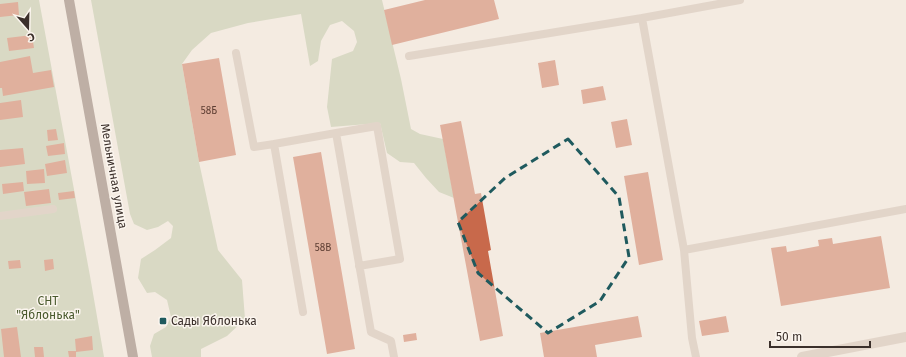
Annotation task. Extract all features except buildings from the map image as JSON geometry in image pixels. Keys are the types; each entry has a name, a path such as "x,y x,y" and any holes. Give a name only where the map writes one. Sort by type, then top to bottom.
{"main road":[{"name":"Мельничная улица","path":"69,0 133,357"}],"street":[{"path":"802,357 906,337"}],"lane":[{"path":"409,56 642,18 740,0"},
{"path":"642,18 684,250 692,338 696,357"},
{"path":"236,53 254,147 377,126 400,259 359,266"},
{"path":"336,133 371,332 391,341 394,357"},
{"path":"274,144 303,312"},
{"path":"0,216 53,209"},
{"path":"684,250 906,209"}],"highlighted area":[{"path":"568,139 619,197 629,257 600,301 548,333 478,273 458,222 505,178"}],"green space":[{"name":"СНТ \"Яблонька\"","path":"0,0 39,0 104,357 0,357"},
{"path":"91,0 382,0 401,79 411,129 420,134 443,139 454,198 439,192 414,163 400,162 387,153 380,123 331,127 327,107 332,59 353,51 357,42 354,31 342,21 330,25 321,41 318,61 310,66 301,14 248,23 211,33 192,50 182,64 199,162 218,250 242,280 245,319 227,336 201,349 201,357 152,357 150,346 154,334 166,327 171,317 167,300 155,292 147,293 138,278 141,259 171,238 173,226 168,221 158,227 147,230 134,224 130,214"}],"place":[{"name":"Сады Яблонька","path":"163,321"}]}
